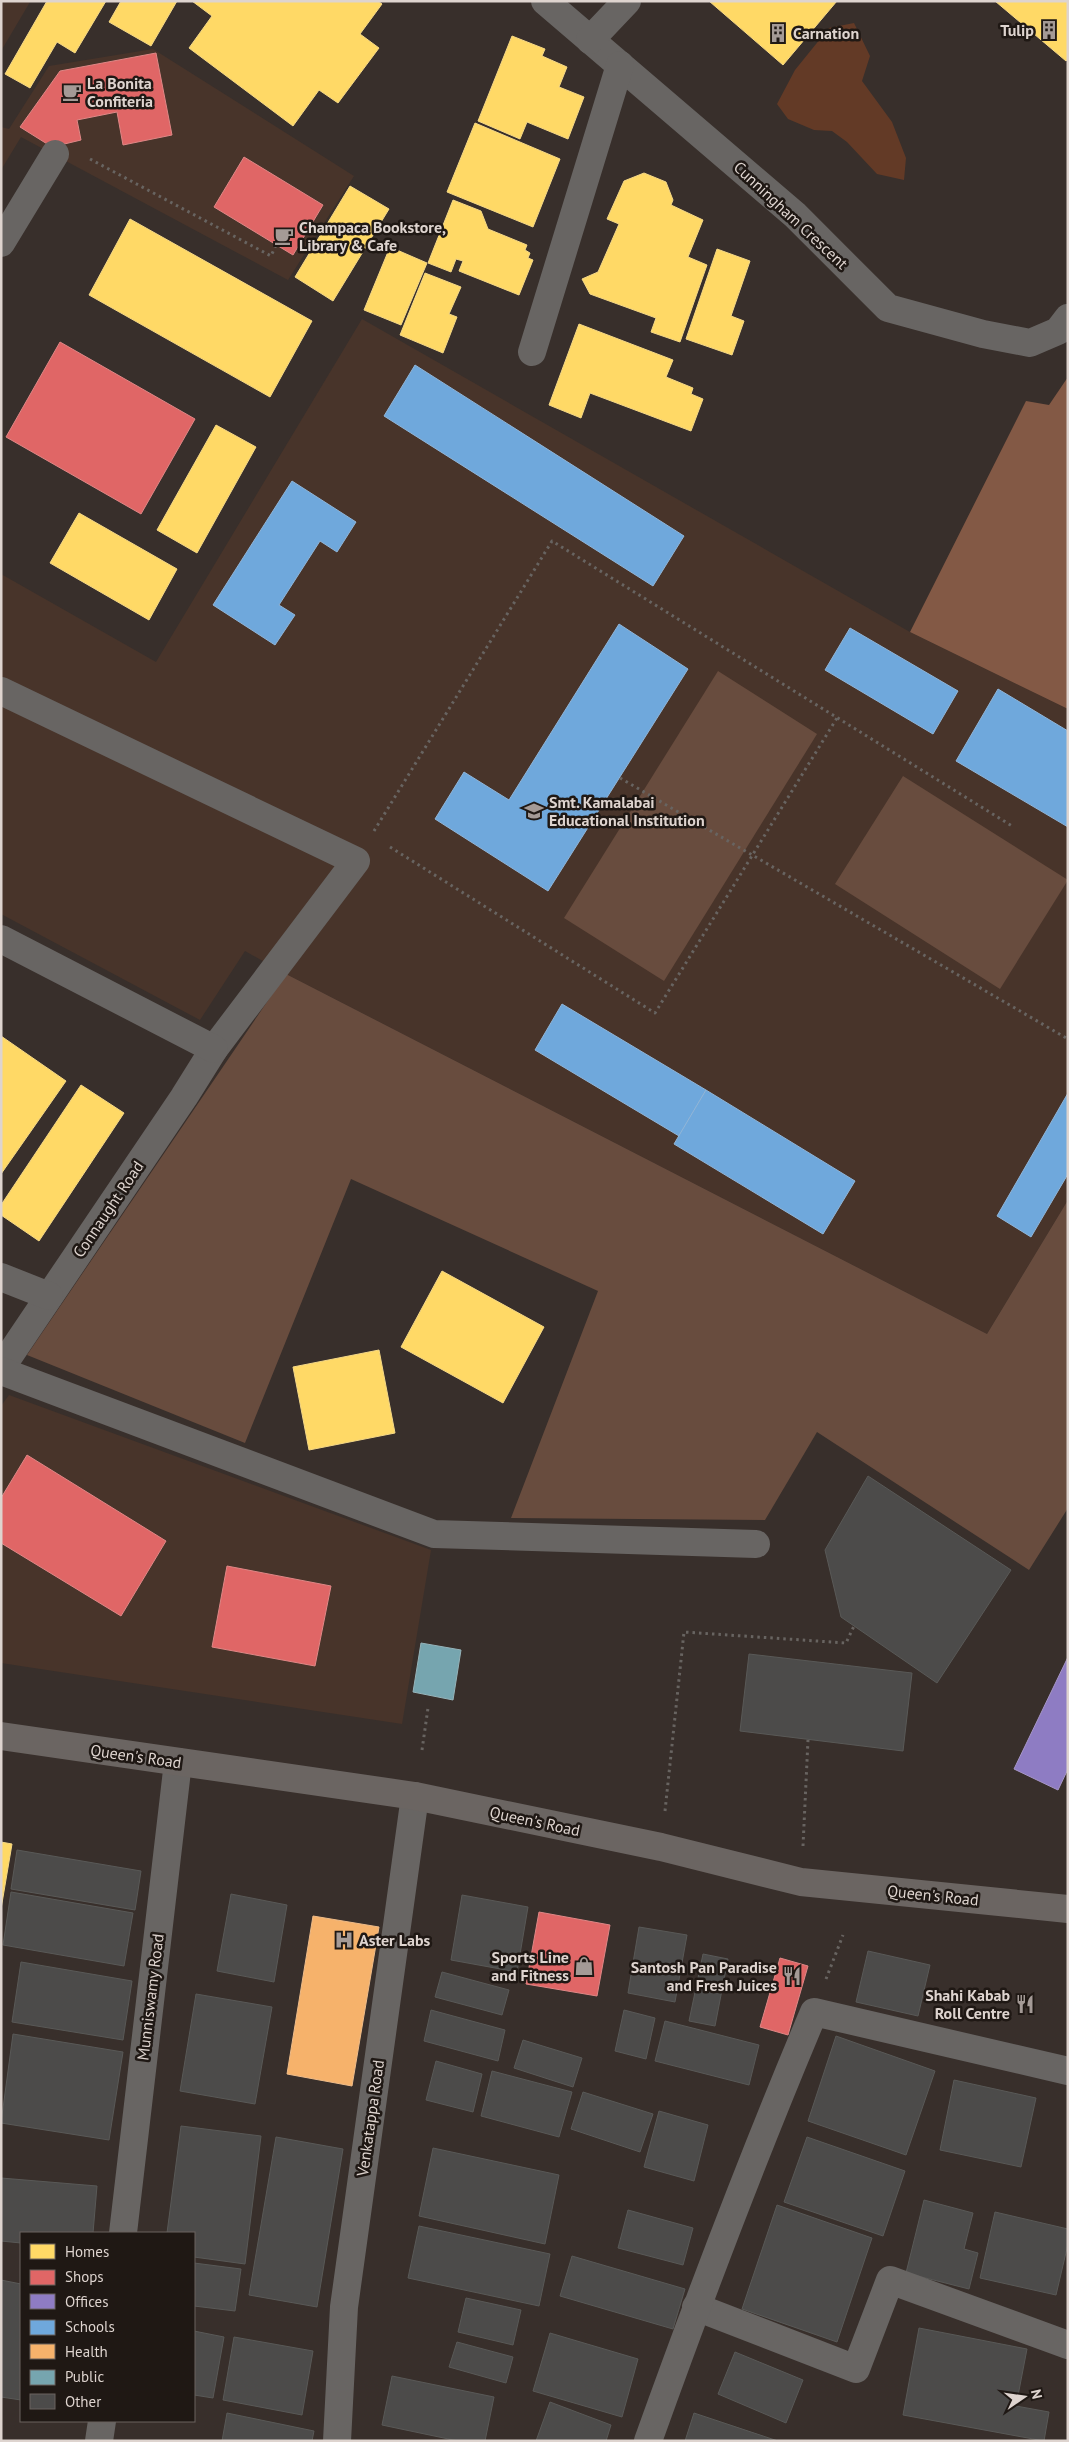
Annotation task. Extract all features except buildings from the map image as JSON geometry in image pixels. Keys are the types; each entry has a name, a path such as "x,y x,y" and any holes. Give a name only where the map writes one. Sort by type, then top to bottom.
{"main road":[{"name":"Queen's Road","path":"1,1736 415,1796 661,1847 801,1882 1068,1909"}],"street":[{"name":"Cunningham Crescent","path":"545,1 795,215 888,308 983,334 1030,342 1058,331 1068,318"},
{"path":"590,40 627,1"},
{"path":"532,352 620,65"},
{"path":"1,244 54,154"},
{"path":"1,691 356,861"},
{"name":"Connaught Road","path":"1,1369 184,1097 214,1049 356,861"},
{"path":"1,938 214,1049"},
{"path":"1,1277 49,1296"},
{"path":"1,1369 434,1534 756,1544"},
{"name":"Munniswamy Road","path":"123,2232 178,1762"},
{"name":"Venkatappa Road","path":"338,2441 344,2308 415,1796"},
{"path":"648,2441 696,2307 760,2141 814,2012 1068,2071"},
{"path":"696,2307 856,2369 890,2280 1068,2344"},
{"path":"99,2441 102,2422"}],"path":[{"path":"54,154 61,143 270,256 276,245"},
{"path":"356,861 552,540 1012,826"},
{"path":"372,836 655,1013 837,718"},
{"path":"620,778 1068,1039"},
{"path":"661,1847 684,1632 846,1643 854,1626"},
{"path":"422,1750 428,1708"},
{"path":"801,1882 808,1740"},
{"path":"814,2012 843,1935"}],"shaded area":[{"path":"1,1 30,2 1,51"},
{"path":"854,23 870,56 862,81 892,122 906,158 904,180 877,174 847,142 832,131 814,130 788,119 777,104 795,70 829,28"},
{"path":"153,49 354,176 288,280 21,137 1,170 1,127 9,129 49,66"},
{"name":"Smt. Kamalabai Educational Institution","path":"362,319 910,632 1068,709 1068,1200 987,1334 286,974 245,951 200,1020 1,914 1,574 156,662"},
{"path":"1068,377 1068,709 910,632 1026,401 1049,405"},
{"path":"718,671 817,734 664,981 564,918"},
{"path":"903,776 1068,880 1000,989 835,884"},
{"path":"286,974 987,1334 1068,1200 1068,1508 1029,1570 817,1432 765,1520 511,1518 598,1291 351,1179 245,1443 27,1355"},
{"path":"9,1395 431,1550 402,1724 1,1663 1,1406"}],"place":[{"name":"Tulip","path":"1049,30"},
{"name":"Carnation","path":"778,33"},
{"name":"La Bonita Confiteria","path":"72,92"},
{"name":"Champaca Bookstore, Library & Cafe","path":"284,236"},
{"name":"Smt. Kamalabai Educational Institution","path":"534,811"},
{"name":"Aster Labs","path":"344,1940"},
{"name":"Sports Line and Fitness","path":"584,1966"},
{"name":"Santosh Pan Paradise and Fresh Juices","path":"792,1976"},
{"name":"Shahi Kabab Roll Centre","path":"1025,2004"}]}
